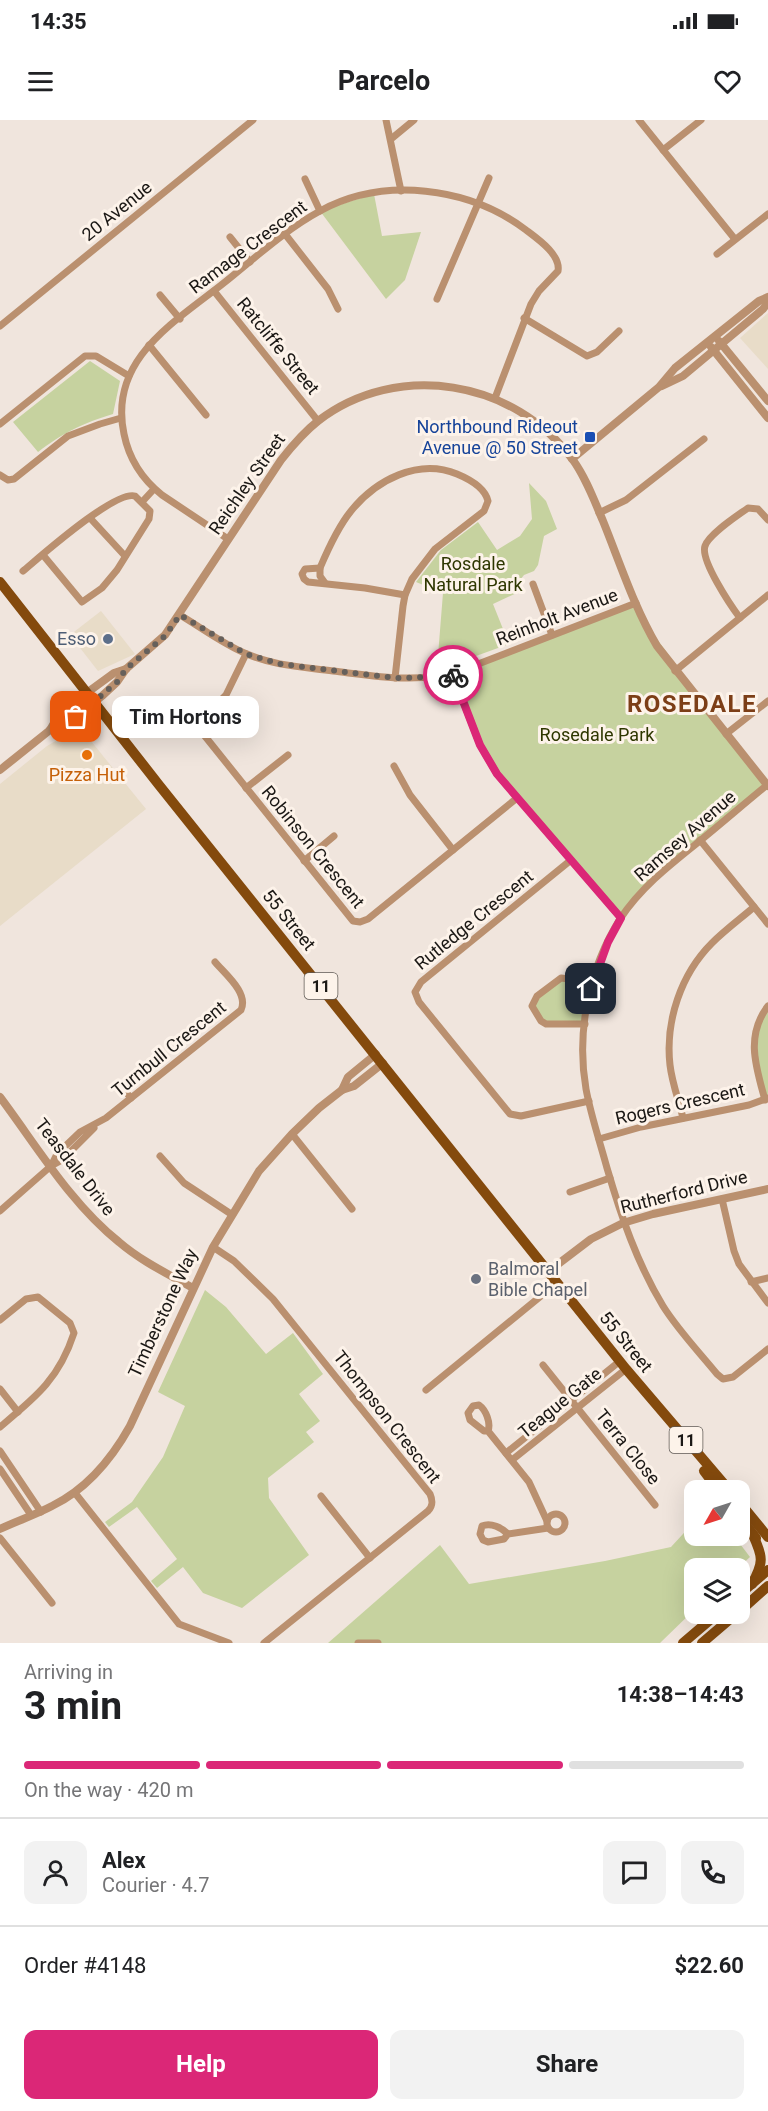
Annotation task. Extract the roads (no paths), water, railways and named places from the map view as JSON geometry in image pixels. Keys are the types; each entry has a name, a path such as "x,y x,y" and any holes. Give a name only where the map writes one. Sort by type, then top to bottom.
{"main road":[{"name":"55 Street","path":"0,582 159,785 623,1365 720,1480"},
{"name":"55 Street","path":"643,1389 711,1480"},
{"path":"750,1519 768,1553"},
{"path":"750,1524 768,1537"},
{"path":"756,1529 768,1531"},
{"path":"752,1584 762,1560 756,1529"},
{"path":"752,1584 768,1570"},
{"path":"750,1602 768,1586"},
{"path":"683,1643 705,1624"},
{"path":"702,1643 724,1624"}],"street":[{"name":"20 Avenue","path":"0,326 253,120"},
{"path":"386,120 401,190"},
{"path":"391,139 414,120"},
{"path":"639,120 734,238"},
{"path":"663,150 700,120"},
{"path":"437,299 489,178"},
{"path":"305,179 320,211"},
{"name":"Ramage Crescent","path":"228,539 154,489 130,456 122,418 123,398 129,376 138,358 149,345 180,318 285,234 320,211 360,196 401,190 447,195 478,203 506,216 528,231 558,262 559,268 556,274 534,297 524,318 495,398"},
{"path":"717,254 734,238 768,214"},
{"path":"285,234 328,289 338,309"},
{"path":"230,237 250,262"},
{"name":"Ratcliffe Street","path":"214,291 318,421"},
{"path":"160,295 180,318"},
{"path":"572,459 659,387 675,368 759,301 768,297"},
{"path":"659,387 683,376 763,309 768,302"},
{"path":"524,318 587,356 597,352 619,331"},
{"path":"715,336 768,401"},
{"path":"707,342 768,418"},
{"path":"149,345 206,415"},
{"path":"0,424 85,356 96,356 129,376"},
{"name":"Reichley Street","path":"50,730 64,727 95,702 117,682 126,669 157,643 180,615 281,460 296,441 318,421 354,400 378,392 399,387 452,386 495,398 532,419 558,442 572,459 587,485 650,634 675,670 768,786"},
{"path":"0,475 8,480 14,479 68,436 122,418"},
{"path":"599,513 626,500 704,439"},
{"path":"325,583 320,576 320,568 351,511 366,496 389,480 405,472 425,468 436,469 457,474 484,492 488,501 487,508 430,554 412,579 405,595 395,678"},
{"path":"142,502 154,489"},
{"path":"23,571 43,555 108,504 133,494 149,508 150,517 117,570 102,588 82,603 43,555"},
{"path":"740,618 704,554 705,547 712,537 748,508 758,509 768,520"},
{"path":"90,518 125,556"},
{"path":"320,568 305,569 303,577 309,582 405,595"},
{"path":"533,584 552,635"},
{"path":"675,670 768,595"},
{"name":"Reinholt Avenue","path":"180,615 246,654 285,665 395,678 435,677 452,674 636,603"},
{"name":"Robinson Crescent","path":"246,654 226,695 202,718 199,726 202,734 353,921 360,922 368,919 517,798"},
{"name":"Reichley Street","path":"50,730 57,718 88,692 114,673 126,669"},
{"path":"452,674 485,754 497,774 621,918"},
{"path":"726,735 768,701"},
{"path":"0,770 50,730"},
{"path":"246,788 288,755"},
{"path":"394,765 410,795 453,850"},
{"name":"Ramsey Avenue","path":"768,786 654,879 621,918 608,942 591,989 585,1024 583,1064 589,1101 623,1222 664,1308 720,1377 725,1380 733,1377 768,1349"},
{"path":"304,861 334,836"},
{"path":"700,840 768,924"},
{"name":"Rutledge Crescent","path":"571,860 421,982 416,992 419,1002 510,1114 521,1116 589,1101"},
{"path":"684,1119 672,1078 669,1054 676,1002 685,981 703,953 754,907"},
{"name":"Turnbull Crescent","path":"0,1211 51,1166 62,1160 97,1124 241,1010 244,1004 240,993 215,962"},
{"path":"585,1024 546,1024 534,1012 532,1003 537,996 561,978 591,989"},
{"path":"767,1099 754,1061 753,1044 758,1022 768,1006"},
{"name":"Timberstone Way","path":"342,1090 348,1077 376,1054"},
{"name":"Timberstone Way","path":"0,1528 41,1512 75,1493 97,1473 122,1440 213,1247 259,1171 292,1134 342,1090 354,1086 383,1063"},
{"path":"124,1090 131,1098"},
{"name":"Teasdale Drive","path":"0,1097 79,1202 113,1238 149,1263 193,1288"},
{"name":"Rogers Crescent","path":"599,1139 767,1099"},
{"path":"292,1134 352,1209"},
{"path":"160,1156 184,1183 231,1214"},
{"path":"570,1192 610,1178"},
{"name":"Rutherford Drive","path":"549,1271 591,1239 623,1222 768,1189"},
{"path":"722,1199 736,1257 751,1282 768,1303"},
{"name":"Thompson Crescent","path":"213,1247 234,1261 273,1299 430,1494 432,1504 430,1509 264,1643"},
{"path":"751,1282 768,1278"},
{"path":"426,1390 558,1282"},
{"path":"0,1320 26,1299 35,1296 70,1323 74,1330 74,1335 52,1379 39,1395 0,1427"},
{"name":"Terra Close","path":"543,1365 655,1505"},
{"name":"Teague Gate","path":"506,1453 571,1400 623,1365"},
{"name":"Teague Gate","path":"512,1460 577,1408 623,1365"},
{"path":"0,1389 18,1412"},
{"path":"488,1431 534,1490 548,1524 508,1534"},
{"path":"0,1451 41,1512"},
{"path":"0,1469 31,1515"},
{"path":"75,1493 178,1624 229,1643"},
{"path":"321,1496 370,1558"},
{"path":"0,1538 52,1603"},
{"path":"358,1643 378,1643"}],"place":[{"name":"Northbound Rideout Avenue @ 50 Street","path":"590,437"},
{"name":"Esso","path":"108,639"},
{"name":"Tim Hortons","path":"76,717"},
{"name":"Pizza Hut","path":"87,755"},
{"name":"Balmoral Bible Chapel","path":"476,1279"}],"district":[{"name":"ROSEDALE","path":"692,704"}],"park label":[{"name":"Rosdale Natural Park","path":"473,574"},
{"name":"Rosedale Park","path":"597,735"}]}
